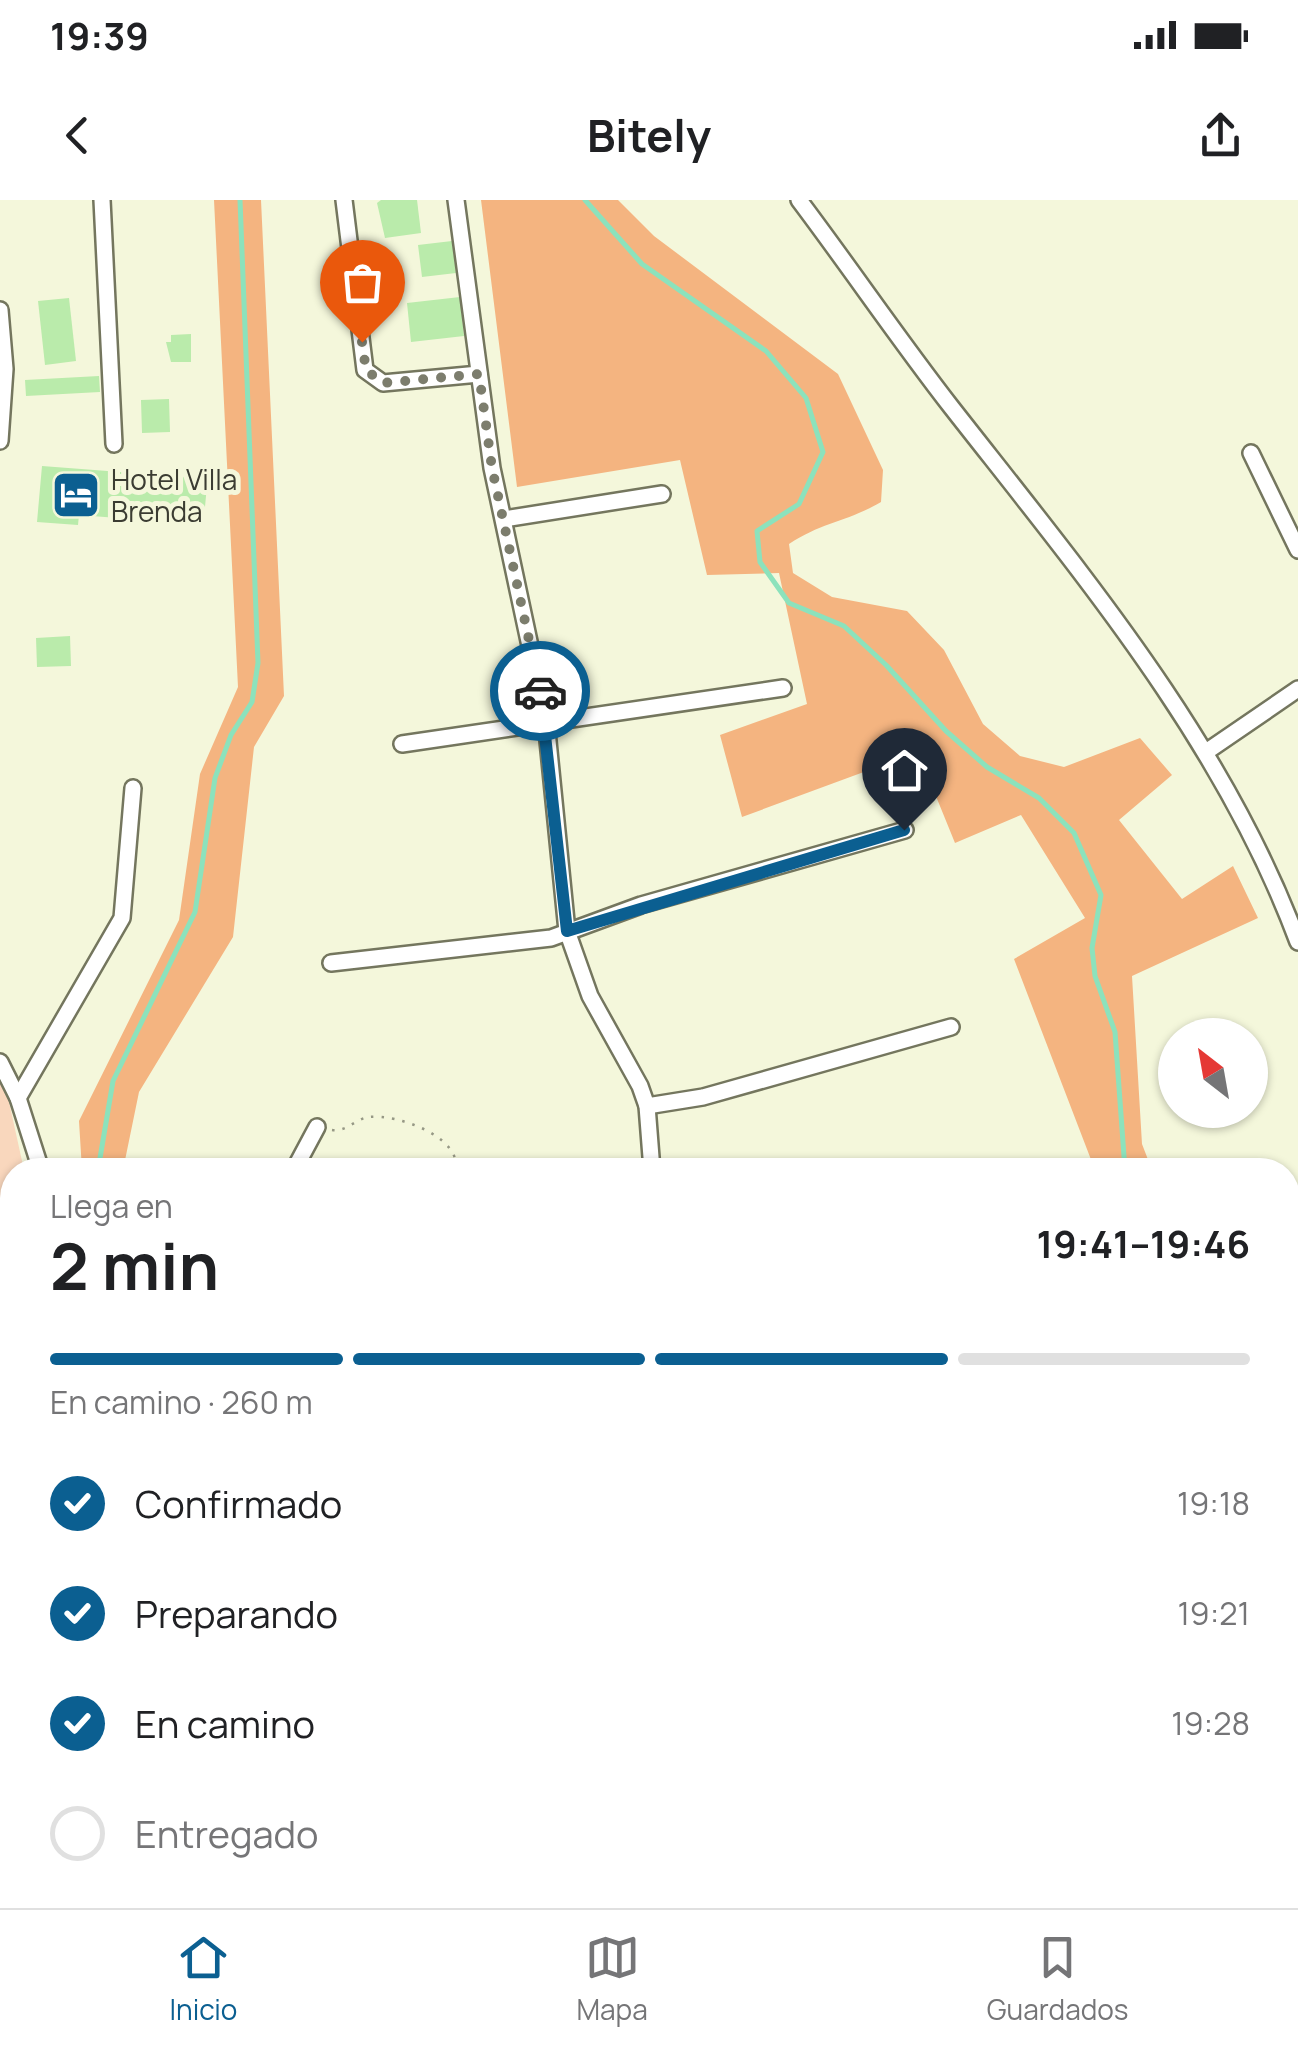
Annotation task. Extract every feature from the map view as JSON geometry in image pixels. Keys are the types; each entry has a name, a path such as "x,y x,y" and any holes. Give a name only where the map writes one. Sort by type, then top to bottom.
{"street":[{"path":"102,200 114,444"},
{"path":"344,200 366,370 372,378 383,383 479,374"},
{"path":"456,200 479,374 546,722 567,931 590,996 647,1106 651,1158"},
{"path":"799,200 1121,631 1206,752 1246,820 1298,942"},
{"path":"0,310 4,369 0,441"},
{"path":"1251,454 1298,550"},
{"path":"504,519 662,494"},
{"path":"402,744 783,688"},
{"path":"1206,752 1298,689"},
{"path":"18,1098 122,918 134,788"},
{"path":"332,963 517,944 904,830"},
{"path":"647,1106 703,1096 952,1026"},
{"path":"0,1062 18,1098 37,1158"},
{"path":"300,1158 317,1127"}],"path":[{"path":"317,1127 340,1131 372,1117 406,1124 448,1144 456,1158"}],"shaded area":[{"path":"214,200 261,200 284,696 254,747 233,937 139,1092 125,1158 81,1158 79,1121 179,920 200,774 238,687"},
{"path":"481,200 618,200 654,236 838,374 883,470 881,502 789,544 793,573 832,597 907,611 944,650 983,724 1020,756 1064,767 1140,738 1172,775 1119,820 1182,899 1233,866 1258,918 1132,976 1142,1144 1147,1158 1090,1158 1014,959 1085,918 1021,815 955,843 918,752 742,817 720,735 807,704 779,573 707,575 680,460 517,487"},
{"path":"0,1083 9,1102 21,1158 0,1158"}],"building":[{"path":"417,200 421,233 385,238 377,203"},
{"path":"452,241 456,273 422,277 418,245"},
{"path":"460,297 464,336 411,342 407,303"},
{"path":"69,298 76,361 45,365 38,301"},
{"path":"191,334 191,362 171,362 166,342 171,342 171,335"},
{"path":"99,376 100,392 26,396 25,380"},
{"path":"169,399 170,432 142,433 141,400"},
{"path":"42,466 199,478 198,485 207,485 204,518 196,517 195,524 79,515 78,525 37,522"},
{"path":"70,636 71,666 37,667 36,638"}],"waterway":[{"path":"100,1158 113,1081 195,912 215,778 231,735 252,702 258,663 240,200"},
{"path":"585,200 642,264 766,351 806,398 823,452 799,504 757,531 760,562 789,603 844,626 946,731 987,767 1039,798 1074,833 1101,895 1092,948 1095,976 1115,1032 1124,1158"}],"way so far":[{"path":"362,342 366,370 383,383 479,374 492,468 540,691"}],"place":[{"name":"Hotel Villa Brenda","path":"76,495"}],"route":[{"path":"540,691 562,857 567,931 641,905 904,830"}]}
